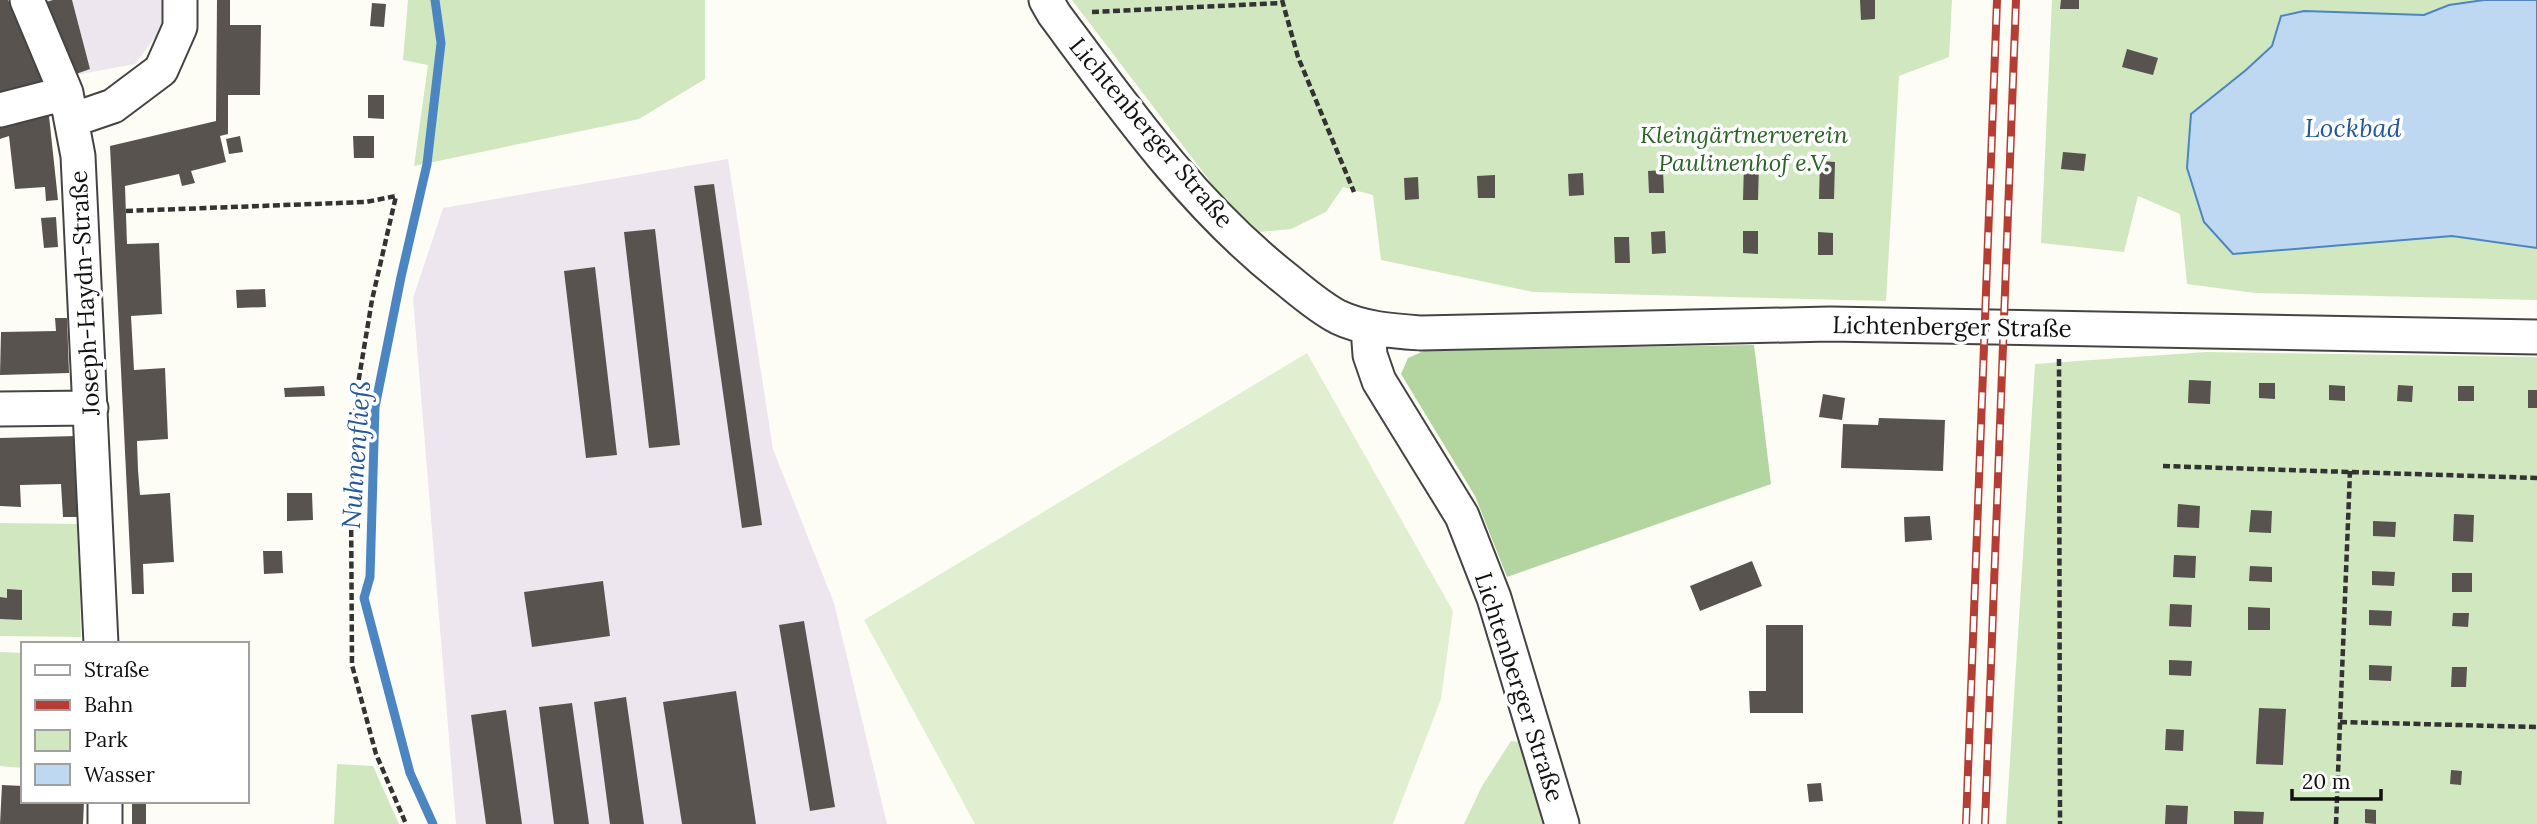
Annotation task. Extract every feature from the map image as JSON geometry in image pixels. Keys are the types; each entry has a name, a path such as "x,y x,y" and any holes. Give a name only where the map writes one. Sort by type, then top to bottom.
{"street":[{"name":"Joseph-Haydn-Straße","path":"27,0 69,106 78,156 101,642"},
{"path":"0,110 113,106 160,71 180,27 180,0"},
{"name":"Lichtenberger Straße","path":"1050,7 1116,98 1208,211 1272,269 1313,300 1336,316 1368,327 1421,333 1830,324 2537,337"},
{"name":"Lichtenberger Straße","path":"1368,327 1370,355 1379,381 1462,516 1494,598 1562,824"},
{"path":"0,409 91,408"},
{"path":"105,803 105,824"}],"path":[{"path":"1050,7 1283,2 1297,57 1354,192"},
{"path":"126,211 366,201 396,196 372,300 356,396 351,496 352,665 376,754 406,824"},
{"path":"2059,329 2060,824"},
{"path":"2163,466 2537,478"},
{"path":"2336,824 2350,471"},
{"path":"2340,722 2537,727"}],"shaded area":[{"path":"44,0 166,0 165,24 135,64 76,75"},
{"path":"728,159 773,449 834,603 887,824 456,824 413,298 443,208"}],"green space":[{"path":"408,0 705,0 705,79 639,119 414,166 428,65 403,60"},
{"name":"Kleingärtnerverein Paulinenhof e.V.","path":"1072,0 1952,0 1949,57 1899,76 1886,301 1533,292 1381,260 1373,195 1343,187 1326,212 1291,229 1260,232 1228,205"},
{"path":"2052,0 2537,0 2537,300 2255,293 2187,284 2180,214 2138,196 2124,252 2041,243"},
{"path":"1754,345 1771,484 1507,577 1475,496 1401,374 1408,358 1426,350"},
{"path":"2206,352 2537,357 2537,824 2006,824 2035,364"},
{"path":"1307,353 1453,611 1441,699 1393,824 975,824 864,620"},
{"path":"0,523 78,524 81,637 0,636"},
{"path":"0,652 21,653 21,768 0,766"},
{"path":"1511,741 1526,743 1547,824 1464,824 1482,786"},
{"path":"337,764 373,766 399,824 334,824"}],"water":[{"name":"Lockbad","path":"2484,0 2537,0 2537,248 2452,236 2233,254 2204,222 2187,168 2191,114 2272,46 2281,16 2304,11 2424,15 2449,5"}],"building":[{"path":"0,0 8,0 43,81 0,93"},
{"path":"72,0 90,69 76,74 46,2"},
{"path":"217,0 230,0 230,25 261,25 260,95 228,95 228,134 220,136 226,162 191,171 195,183 182,186 179,174 125,186 127,244 159,243 162,314 131,316 134,370 165,368 168,439 137,441 138,470 140,495 170,493 174,562 143,564 144,594 132,594 110,146 216,121"},
{"path":"1860,0 1875,0 1875,19 1861,20"},
{"path":"2061,0 2079,0 2079,9 2060,9"},
{"path":"372,3 386,4 384,27 370,26"},
{"path":"2127,49 2158,58 2153,75 2122,67"},
{"path":"368,95 384,95 384,119 368,118"},
{"path":"49,116 58,200 46,201 45,187 15,189 9,136 0,139 0,128"},
{"path":"240,136 243,152 229,154 226,139"},
{"path":"353,136 374,136 374,158 354,158"},
{"path":"2063,152 2086,154 2084,171 2061,169"},
{"path":"1820,161 1835,162 1834,199 1819,199"},
{"path":"1744,163 1759,163 1758,200 1743,200"},
{"path":"1663,170 1664,193 1649,193 1648,171"},
{"path":"1583,173 1584,195 1569,196 1568,174"},
{"path":"1495,175 1495,198 1478,198 1477,176"},
{"path":"1418,177 1419,199 1405,200 1404,178"},
{"path":"714,184 762,525 742,528 694,186"},
{"path":"56,217 58,247 44,248 41,218"},
{"path":"655,229 680,445 649,448 624,232"},
{"path":"1665,231 1666,253 1652,254 1651,232"},
{"path":"1743,231 1758,231 1758,254 1743,253"},
{"path":"1818,232 1833,233 1833,255 1818,255"},
{"path":"1614,237 1629,237 1630,263 1615,263"},
{"path":"595,267 617,455 586,458 564,271"},
{"path":"265,289 266,307 237,308 236,290"},
{"path":"55,318 67,318 69,373 0,375 1,332 56,331"},
{"path":"2189,380 2211,381 2210,404 2188,403"},
{"path":"2259,383 2275,383 2275,399 2259,398"},
{"path":"2329,385 2345,386 2345,401 2329,400"},
{"path":"2398,385 2413,386 2412,402 2397,401"},
{"path":"324,386 325,396 285,397 284,388"},
{"path":"2458,386 2474,386 2474,401 2458,401"},
{"path":"2528,390 2537,390 2537,408 2528,408"},
{"path":"1823,394 1845,398 1842,420 1819,417"},
{"path":"1879,418 1945,420 1943,471 1841,468 1843,424 1878,425"},
{"path":"76,436 81,517 63,517 61,484 20,485 21,507 0,506 0,438"},
{"path":"287,493 312,493 313,520 287,521"},
{"path":"2178,504 2200,506 2199,528 2177,527"},
{"path":"2251,510 2272,511 2271,533 2249,532"},
{"path":"2454,514 2474,515 2473,542 2453,541"},
{"path":"1930,516 1932,540 1905,542 1904,517"},
{"path":"2373,521 2396,522 2395,537 2373,536"},
{"path":"263,551 282,551 283,573 264,574"},
{"path":"2174,555 2196,556 2195,578 2173,577"},
{"path":"1752,561 1762,586 1700,611 1690,586"},
{"path":"2250,566 2272,567 2272,582 2249,581"},
{"path":"2372,571 2395,572 2394,586 2372,585"},
{"path":"2452,573 2472,573 2472,592 2452,592"},
{"path":"603,581 610,636 532,647 524,592"},
{"path":"7,589 22,590 22,620 0,619 0,597 7,598"},
{"path":"2170,604 2192,605 2191,627 2169,626"},
{"path":"2248,607 2270,608 2270,630 2248,630"},
{"path":"2369,610 2392,611 2391,626 2369,625"},
{"path":"2453,613 2469,613 2468,627 2452,626"},
{"path":"804,621 835,807 810,811 779,625"},
{"path":"1766,625 1803,625 1803,713 1750,713 1749,691 1766,691"},
{"path":"2169,660 2192,661 2191,676 2169,675"},
{"path":"2369,665 2392,666 2391,681 2369,680"},
{"path":"2452,667 2467,667 2466,687 2451,687"},
{"path":"736,691 756,824 682,824 663,702"},
{"path":"626,697 644,824 610,824 594,702"},
{"path":"572,703 589,824 554,824 539,707"},
{"path":"2259,708 2286,709 2283,765 2256,764"},
{"path":"506,710 522,824 486,824 471,715"},
{"path":"2166,729 2184,730 2183,751 2165,750"},
{"path":"2451,770 2462,771 2461,785 2450,784"},
{"path":"1821,783 1823,801 1809,802 1807,784"},
{"path":"2,785 21,786 21,803 84,803 83,824 0,824"},
{"path":"132,803 146,803 146,824 132,824"},
{"path":"2166,805 2188,806 2187,824 2165,824"},
{"path":"2365,809 2376,810 2376,824 2365,823"},
{"path":"2234,811 2264,812 2263,824 2234,824"}],"waterway":[{"name":"Nuhnenfließ","path":"433,824 410,773 364,598 370,577 375,407 427,164 441,43 435,0"}],"railway":[{"path":"1966,824 1997,0"},
{"path":"1985,824 2016,0"}]}
